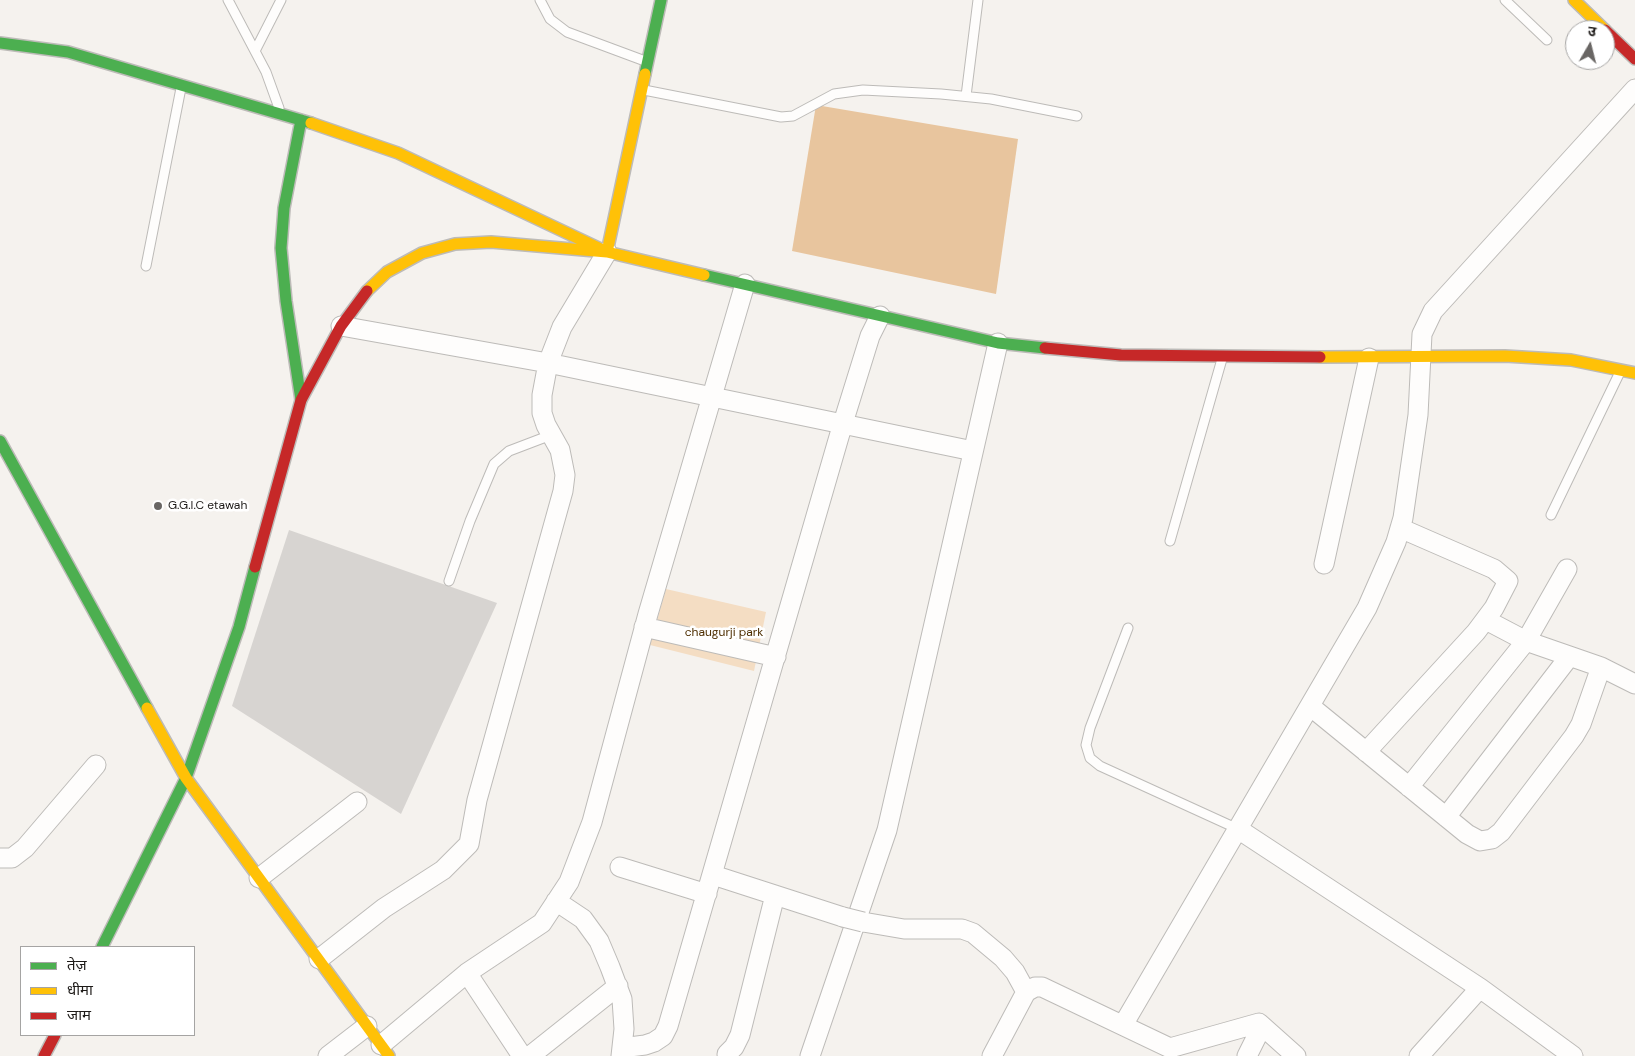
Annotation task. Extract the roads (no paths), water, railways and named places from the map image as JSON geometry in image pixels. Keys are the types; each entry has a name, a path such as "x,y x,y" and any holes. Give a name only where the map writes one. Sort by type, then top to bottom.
{"street":[{"path":"319,959 384,908 443,870 469,844 478,800 564,491 566,475 560,450 542,413 542,395 548,363 562,327 607,252 661,0"},
{"path":"1574,0 1595,20"},
{"path":"1615,40 1635,60"},
{"path":"3,42 68,52 300,120 398,153 607,252"},
{"path":"1123,1025 1368,608 1400,528 1418,415 1422,334 1433,310 1635,89"},
{"path":"300,120 284,208 282,248 286,302 301,400"},
{"path":"103,946 186,778 239,626 301,400 341,326 361,296 387,272 422,253 455,244 491,242 607,252 998,343 1122,356 1524,358 1571,360 1635,373"},
{"path":"0,441 186,778 385,1050 467,973 542,923 569,882 592,822 644,627 745,284"},
{"path":"556,901 584,919 599,941 622,999 621,1052 659,1039 665,1032 713,875 843,423 870,336 880,316"},
{"path":"341,326 548,363 973,451"},
{"path":"810,1056 887,830 998,343"},
{"path":"1324,564 1369,358"},
{"path":"1366,752 1486,620 1508,581 1494,569 1400,528"},
{"path":"1409,787 1526,642 1567,569"},
{"path":"1486,620 1526,642 1601,667 1635,684"},
{"path":"644,627 776,657"},
{"path":"1446,817 1568,657"},
{"path":"1310,706 1446,817 1480,841 1492,840 1501,832 1582,724 1601,667"},
{"path":"0,858 12,858 25,848 96,765"},
{"path":"259,878 357,802"},
{"path":"1238,829 1480,988 1574,1056"},
{"path":"620,867 707,894"},
{"path":"713,875 863,922 904,929 962,929 974,933 1003,958 1015,972 1026,992"},
{"path":"728,1054 740,1035 775,895"},
{"path":"467,973 522,1056"},
{"path":"530,1056 618,986"},
{"path":"992,1056 1026,992 1030,989 1042,987 1170,1048 1259,1023 1296,1056"},
{"path":"1419,1056 1480,988"},
{"path":"328,1056 367,1026"},
{"path":"1247,1056 1262,1026"},
{"path":"44,1056 54,1036"}],"lane":[{"path":"228,0 266,72 282,115"},
{"path":"256,51 281,0"},
{"path":"540,0 550,19 567,32 647,62"},
{"path":"966,96 978,0"},
{"path":"1505,0 1547,40"},
{"path":"146,266 181,85"},
{"path":"641,90 781,117 793,116 823,99 846,91 966,96 1077,116"},
{"path":"1170,541 1223,356"},
{"path":"1551,515 1622,369"},
{"path":"449,581 470,521 494,464 509,451 552,435"},
{"path":"1128,628 1090,728 1086,745 1090,758 1100,766 1238,829"}],"place":[{"name":"G.G.I.C etawah","path":"158,506"}],"park label":[{"name":"chaugurji park","path":"724,633"}]}
